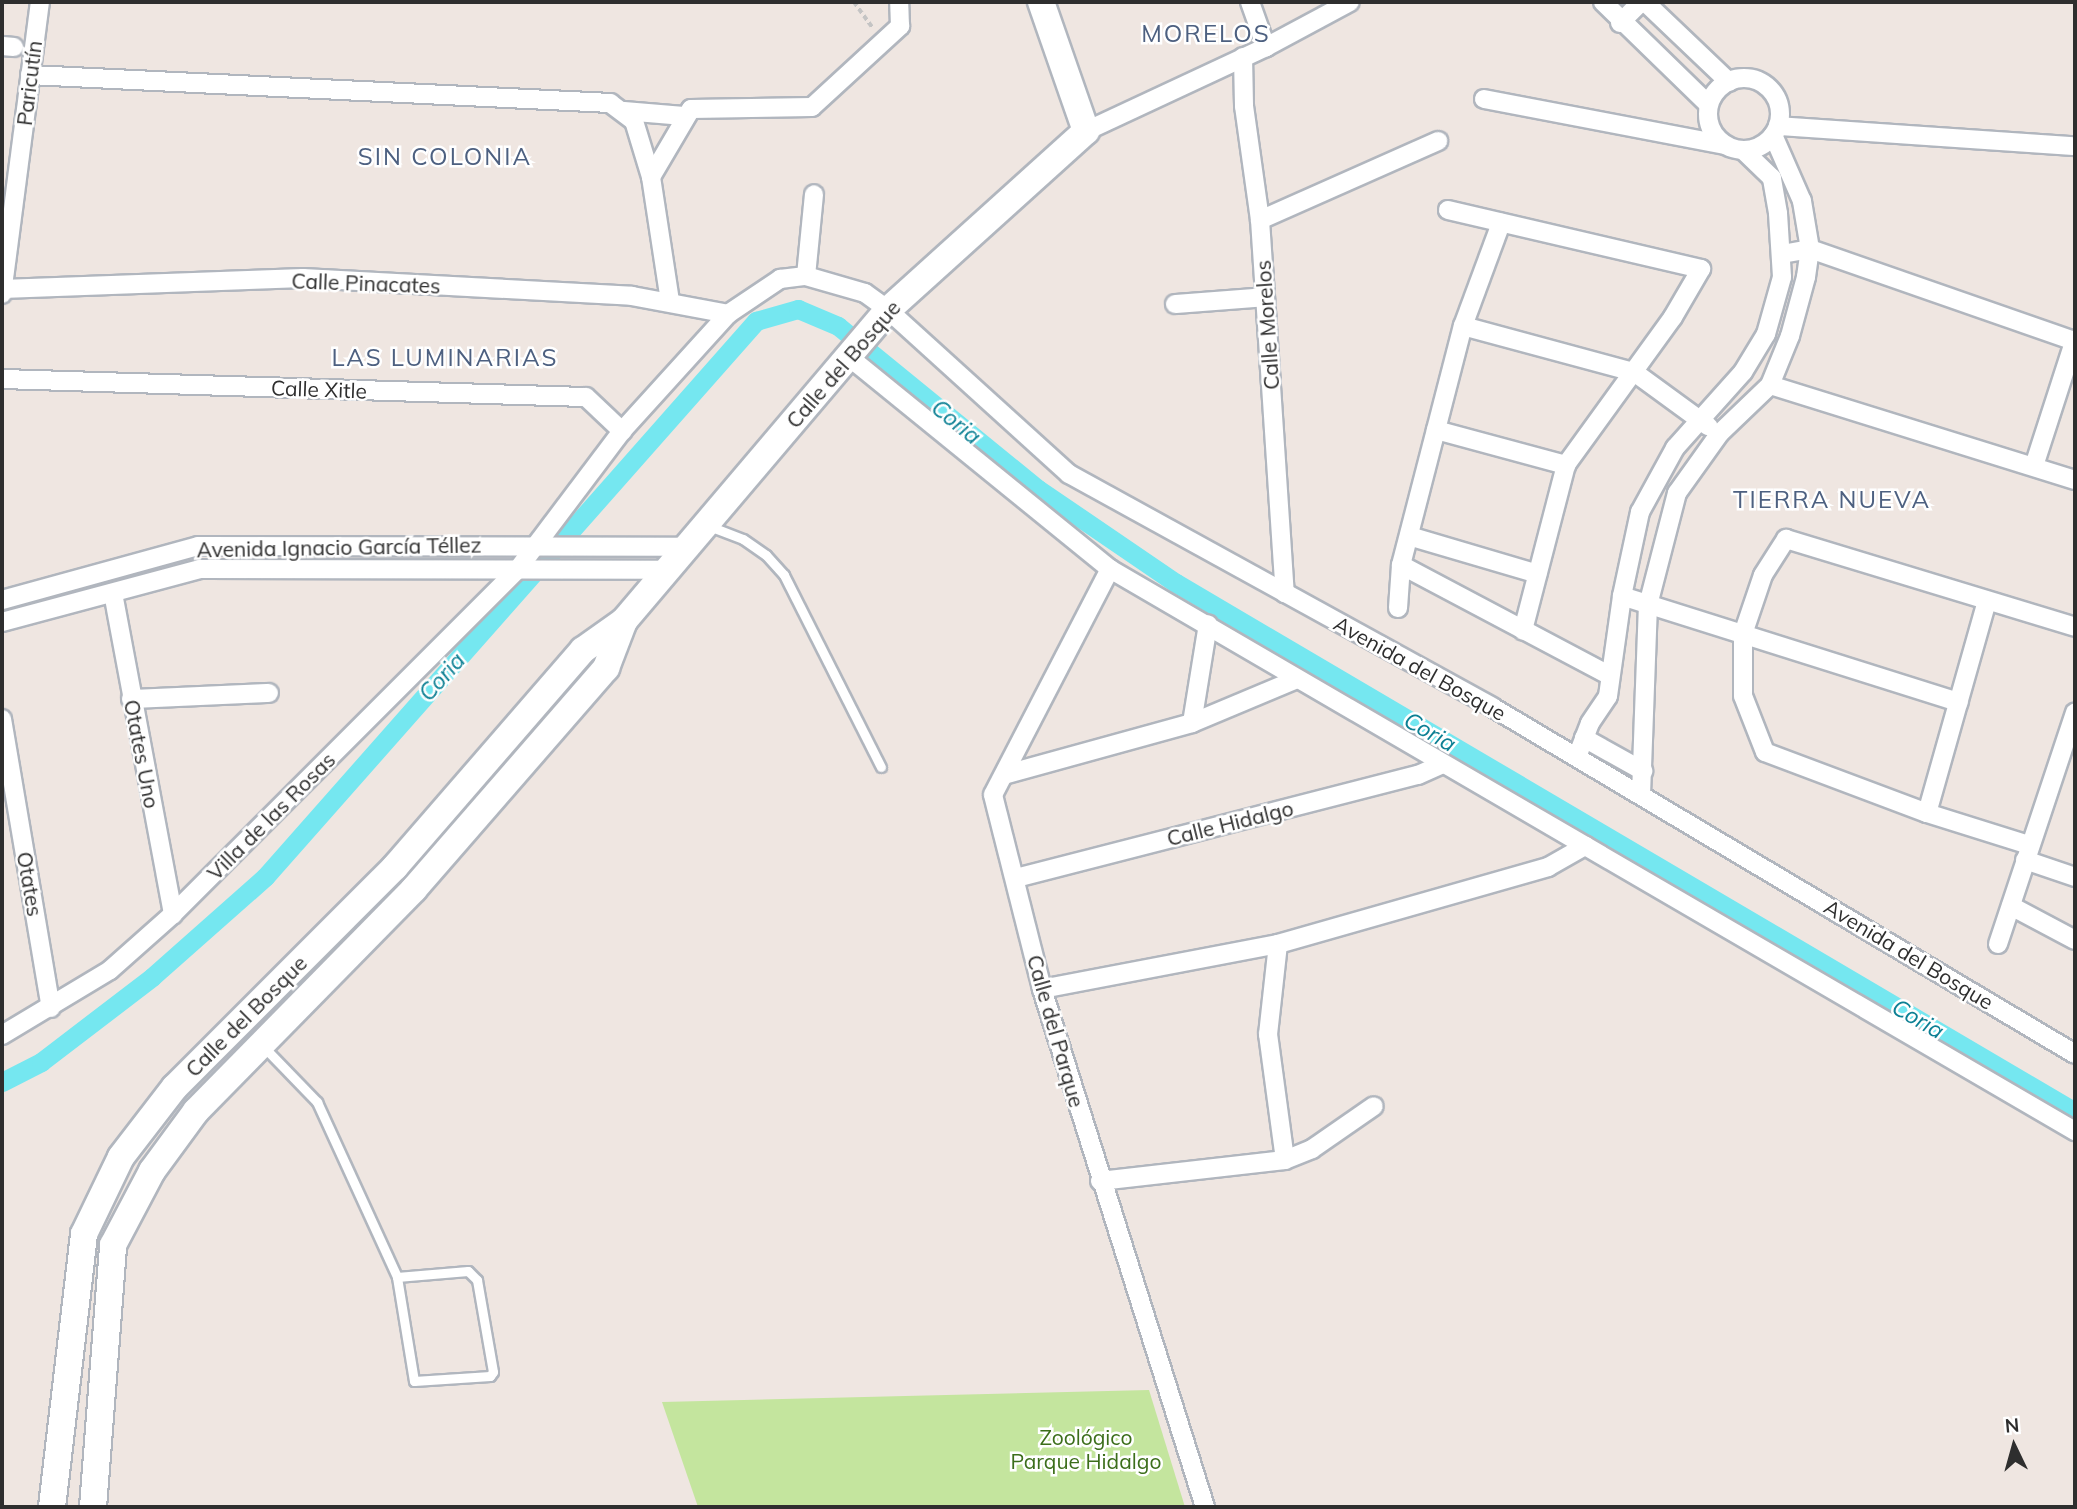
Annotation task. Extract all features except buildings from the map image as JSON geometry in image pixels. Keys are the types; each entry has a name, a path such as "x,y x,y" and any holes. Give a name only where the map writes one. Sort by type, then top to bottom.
{"street":[{"name":"Paricutín","path":"2,291 6,233 40,2"},
{"path":"650,177 684,116 699,106 812,107 900,26 899,2"},
{"path":"1041,2 1086,131 1266,47 1340,4"},
{"path":"1250,2 1266,47"},
{"path":"1603,2 1620,23 1708,104"},
{"path":"1620,23 1643,2 1729,82"},
{"name":"Calle Morelos","path":"1243,57 1244,106 1260,220 1285,593"},
{"path":"30,75 610,103 634,121 650,177 670,301"},
{"path":"1641,795 1648,605 1676,493 1720,433 1770,385 1790,336 1810,249 1802,201 1776,131 1779,103 1765,84 1743,77 1721,85 1708,104 1709,128 1725,145"},
{"path":"1484,99 1725,145 1743,150 1772,178 1782,254 1782,277 1766,334 1744,372 1675,447 1640,512 1622,596 1608,696 1584,738 1577,757"},
{"path":"624,111 684,116"},
{"name":"Calle del Bosque","path":"52,1507 84,1234 121,1157 175,1087 395,867 583,650 624,621 668,570 683,547 888,310 1086,131"},
{"path":"1743,150 1762,145 1776,131 2075,146"},
{"path":"1260,220 1438,141"},
{"path":"806,276 814,194"},
{"path":"1448,211 1701,270 1634,372 1566,466 1523,630"},
{"path":"1398,608 1401,565 1462,326 1500,223"},
{"path":"1782,254 1810,249 2075,340 2034,466"},
{"name":"Avenida del Bosque","path":"780,279 806,276 865,293 888,310 1069,474 1577,757 2075,1054"},
{"name":"Calle Pinacates","path":"2,291 303,278 670,301 728,314"},
{"name":"Villa de las Rosas","path":"2,1035 51,1008 110,970 173,914 527,569 548,545 622,432 728,314 780,279"},
{"path":"1175,304 1265,297"},
{"path":"1462,326 1634,372 1699,421 1720,433"},
{"path":"859,345 1110,569 1208,624 1295,680 2075,1131"},
{"name":"Calle Xitle","path":"2,379 586,397 622,432"},
{"path":"1770,385 2075,480"},
{"path":"1436,430 1566,466"},
{"path":"1409,536 1538,574"},
{"path":"2075,627 1786,539 1763,575 1743,634 1743,696 1765,752 2027,853 2075,877"},
{"name":"Avenida Ignacio García Téllez","path":"2,600 198,546 683,547"},
{"path":"1401,565 1609,675"},
{"name":"Avenida Ignacio García Téllez","path":"2,622 200,569 668,570"},
{"name":"Calle del Parque","path":"1110,569 1007,774 993,795 1042,989 1100,1181 1205,1507"},
{"name":"Otates Uno","path":"113,593 173,914"},
{"path":"1622,596 1959,702"},
{"path":"1927,813 1987,601"},
{"name":"Calle del Bosque","path":"93,1507 113,1245 152,1171 196,1111 414,889 606,668 624,621"},
{"path":"1192,723 1208,624"},
{"path":"1007,774 1192,723 1295,680"},
{"path":"131,699 269,693"},
{"path":"1998,944 2027,853 2069,756 2075,712"},
{"name":"Otates","path":"2,719 51,1008"},
{"path":"1584,738 1643,771"},
{"name":"Calle Hidalgo","path":"1016,878 1418,775 1443,764"},
{"path":"1042,989 1278,944 1548,867 1585,846"},
{"path":"2011,906 2075,940"},
{"path":"1278,944 1268,1034 1285,1160"},
{"path":"1100,1181 1285,1160 1312,1149 1374,1106"}],"lane":[{"path":"704,523 743,539 766,555 784,575 881,767"},
{"path":"261,1044 317,1102 397,1278 414,1381 490,1376 477,1280 468,1271 397,1278"}],"path":[{"path":"854,2 884,43"}],"green space":[{"name":"Zoológico Parque Hidalgo","path":"1149,1390 1185,1507 698,1507 662,1402"}],"waterway":[{"name":"Coria","path":"2,1082 41,1062 152,977 265,877 756,321 798,309 838,326 1038,489 1176,583 2075,1112"}],"district":[{"name":"MORELOS","path":"1206,34"},
{"name":"SIN COLONIA","path":"445,157"},
{"name":"LAS LUMINARIAS","path":"445,358"},
{"name":"TIERRA NUEVA","path":"1832,500"}]}
